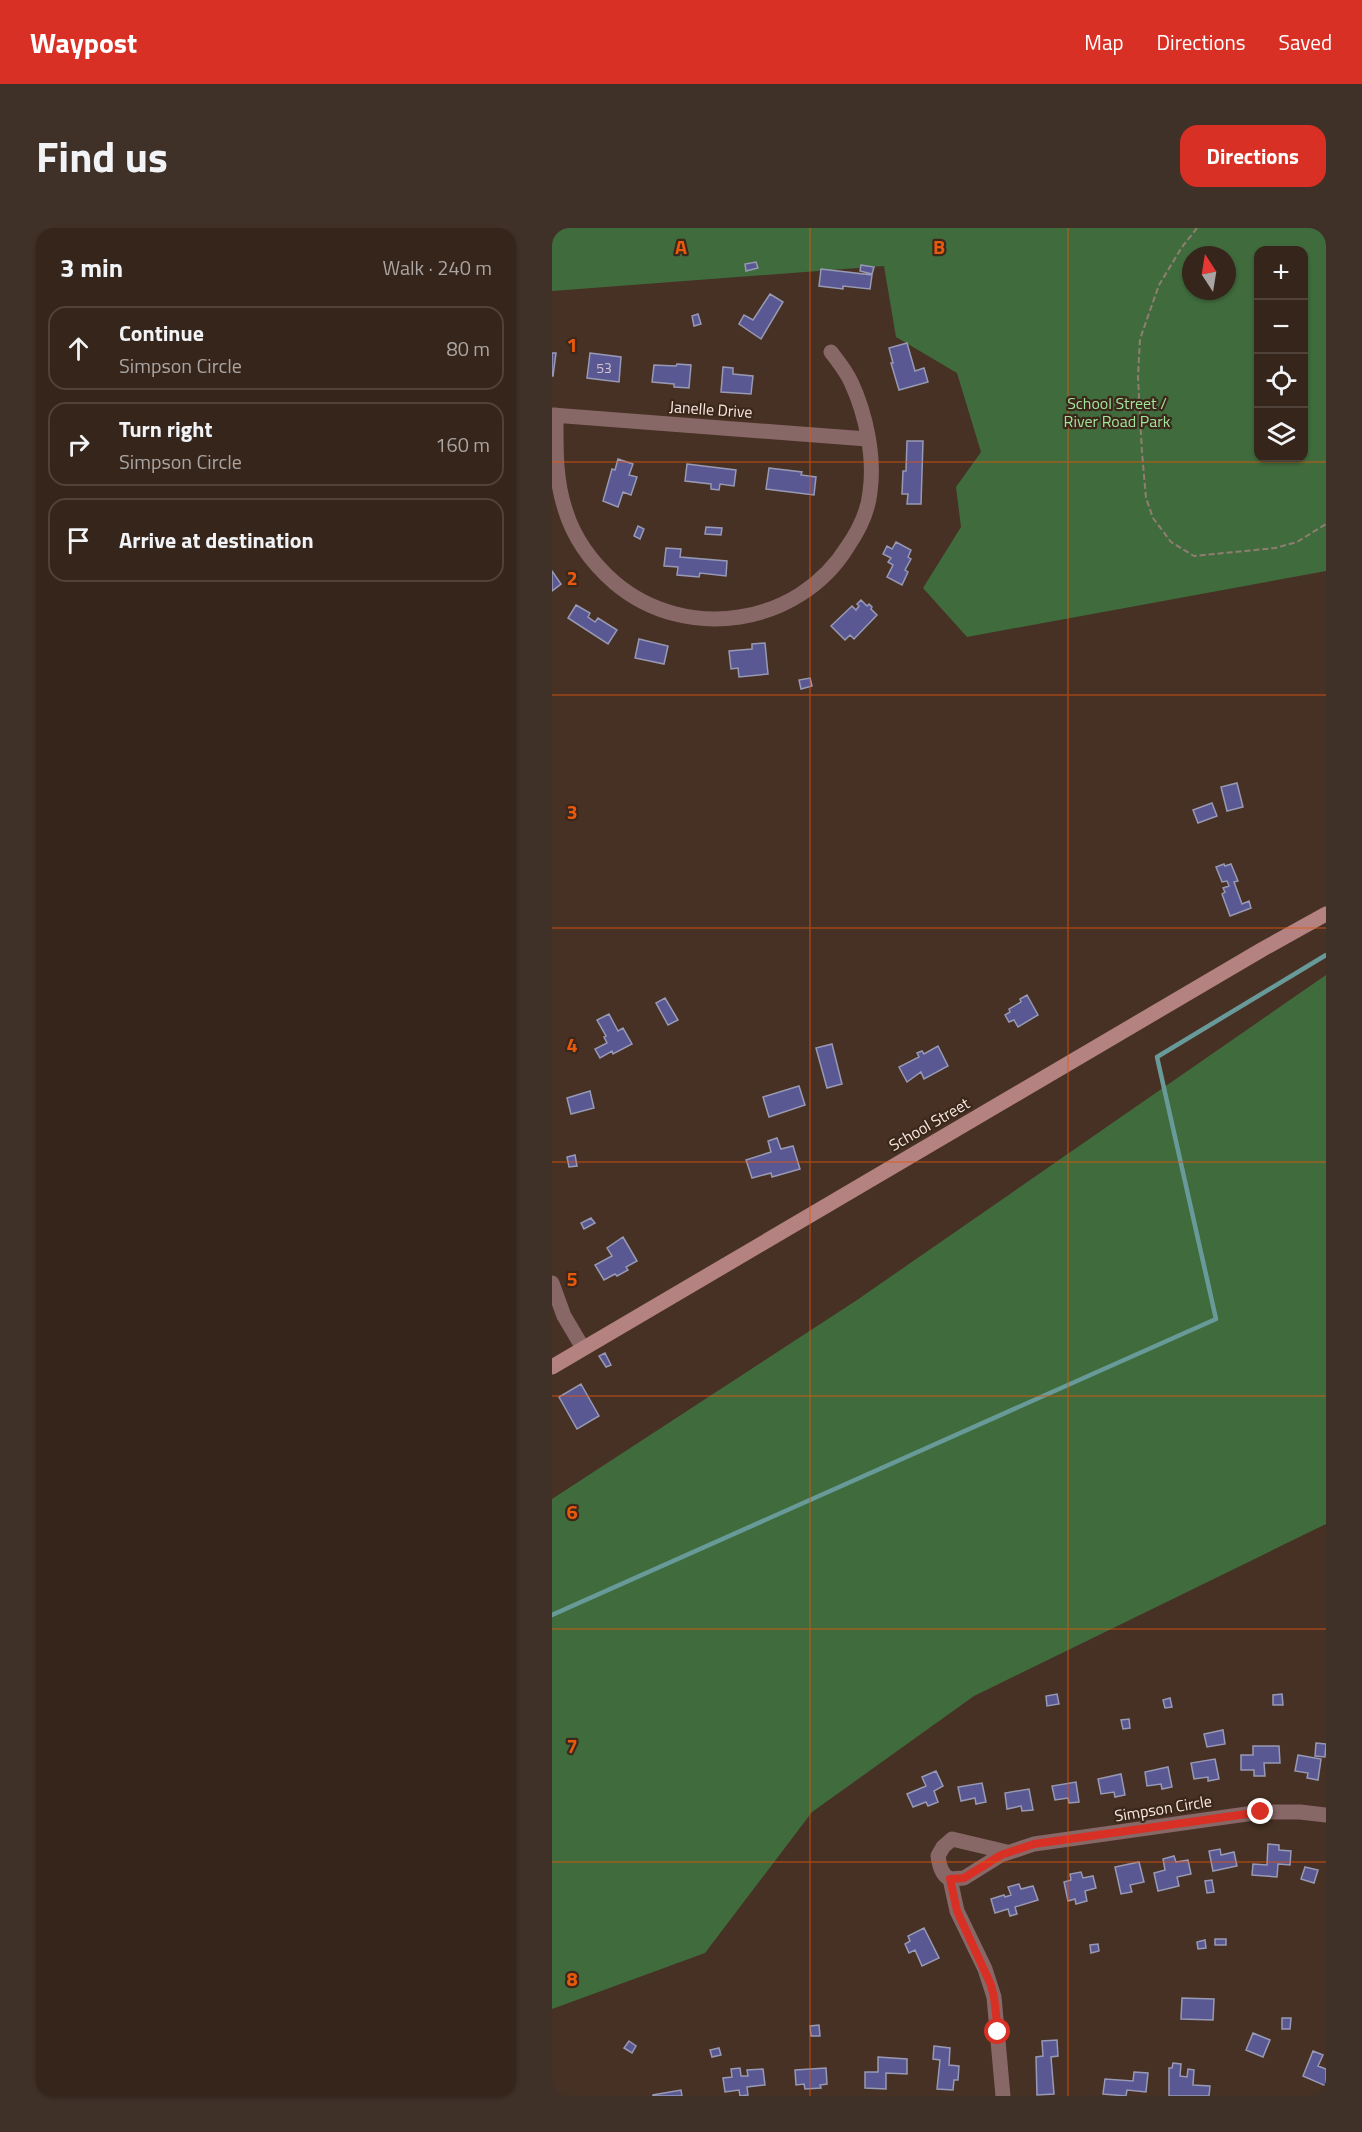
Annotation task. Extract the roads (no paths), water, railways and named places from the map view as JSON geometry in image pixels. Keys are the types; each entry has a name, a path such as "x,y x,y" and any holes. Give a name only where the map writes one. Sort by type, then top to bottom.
{"street":[{"path":"554,415 562,500 570,525 585,551 604,574 638,600 664,611 707,620 753,616 782,605 802,593 836,564 856,534 867,507 871,475 859,402 850,379 831,352"},
{"name":"Janelle Drive","path":"554,415 867,440"},
{"name":"School Street","path":"552,1367 1326,914"},
{"path":"552,1283 564,1316 583,1348"},
{"name":"Simpson Circle","path":"950,1879 964,1878 1007,1852 1034,1844 1244,1814 1290,1811 1326,1815"},
{"path":"1003,2096 994,1997 985,1969 957,1911 950,1879 940,1868 938,1856 943,1847 952,1839 1007,1852"}],"waterway":[{"path":"552,1615 1216,1319 1157,1057 1326,955"}],"park label":[{"name":"School Street / River Road Park","path":"1117,412"}]}
